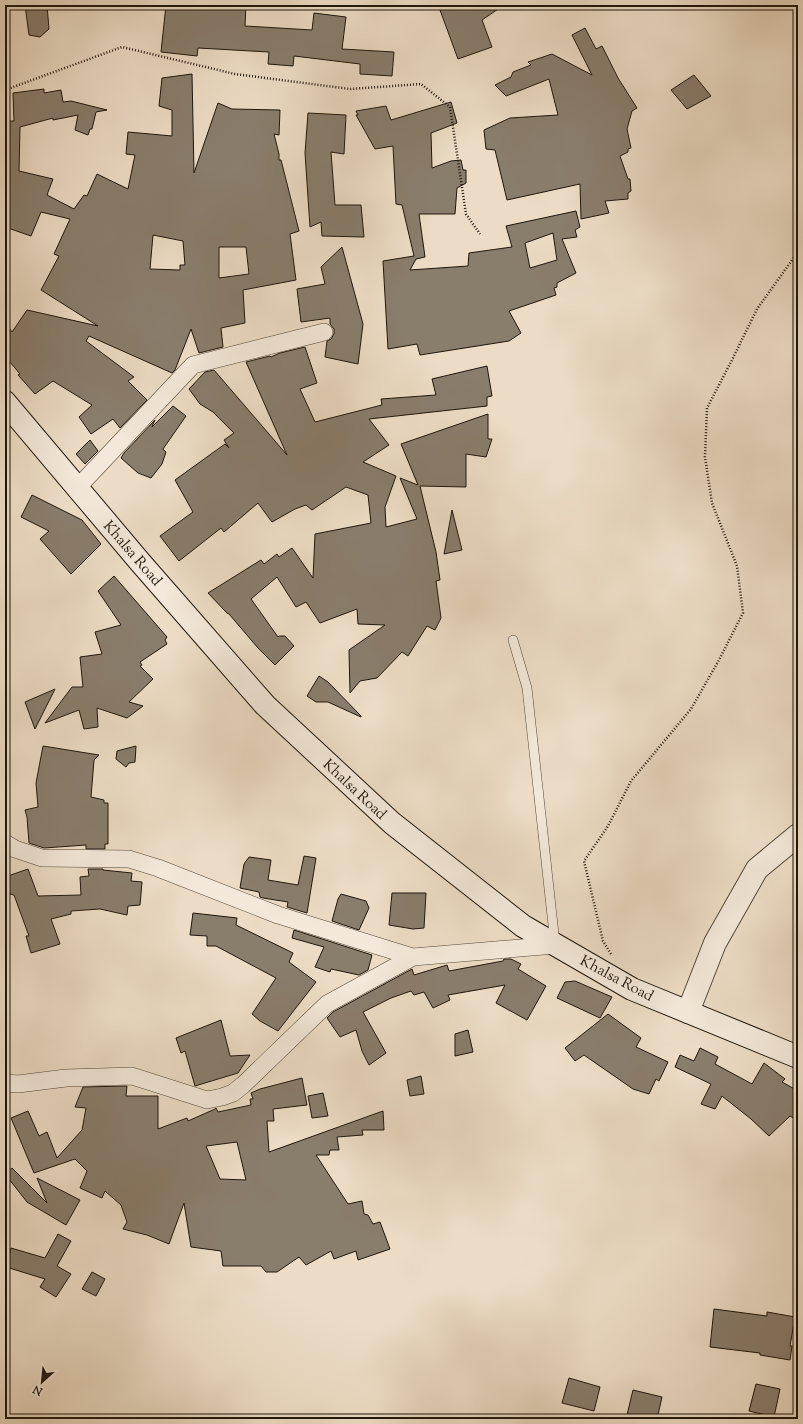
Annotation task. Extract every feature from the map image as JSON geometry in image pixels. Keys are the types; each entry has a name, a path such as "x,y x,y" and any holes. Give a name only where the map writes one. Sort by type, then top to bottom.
{"main road":[{"name":"Khalsa Road","path":"5,402 265,705 392,823 523,926 632,989 798,1057"},
{"path":"688,1012 715,943 757,869 798,835"}],"street":[{"path":"78,488 193,365 324,332"},
{"path":"5,844 42,858 129,859 158,868 278,915 413,957 556,945"},
{"path":"5,1083 18,1084 66,1078 132,1076 207,1100 233,1094 327,1004 413,957"}],"lane":[{"path":"513,640 527,688 556,945"}],"path":[{"path":"5,90 122,46 235,74 335,87 350,88 421,84 450,108 466,214 480,234"},
{"path":"614,959 603,941 584,861 608,826 631,781 691,709 719,660 743,613 737,566 712,504 706,457 707,408 757,308 798,252"}],"building":[{"path":"25,5 47,5 49,29 40,37 29,35"},
{"path":"166,5 246,5 245,26 312,30 314,13 346,17 342,49 394,52 392,76 360,74 360,64 294,56 293,66 268,64 269,52 198,48 197,56 161,52"},
{"path":"453,5 504,5 482,20 492,47 458,59 440,10"},
{"path":"585,28 596,49 602,46 618,78 637,108 632,111 627,129 631,148 628,149 628,152 620,156 628,179 630,179 631,191 628,193 628,199 605,201 609,213 581,219 580,184 507,200 495,150 486,149 484,130 510,118 558,115 549,79 506,96 495,85 511,77 513,72 531,65 528,62 552,54 592,75 572,35"},
{"path":"192,74 194,173 218,103 232,109 280,110 279,135 274,134 279,160 281,160 299,231 290,234 296,280 243,290 245,323 221,328 223,347 199,353 191,329 175,370 172,373 89,336 86,341 134,377 128,381 147,400 120,428 113,419 91,434 79,417 92,405 53,381 35,394 18,375 20,374 5,356 5,322 12,332 27,310 98,326 41,290 59,256 54,254 70,219 41,212 31,236 5,227 5,131 8,121 14,121 13,93 44,89 44,93 61,90 63,102 71,101 107,110 96,112 92,129 90,129 88,135 75,130 78,115 53,120 53,118 20,127 19,171 53,179 47,195 74,209 84,195 87,196 97,174 128,189 135,155 126,154 128,132 172,136 172,110 159,106 162,78","holes":["153,235 183,241 185,265 180,265 180,270 150,269","219,247 246,247 249,274 219,278"]},
{"path":"694,75 711,96 687,109 671,90"},
{"path":"451,102 457,123 431,133 432,168 451,161 461,160 463,170 466,170 466,183 457,188 455,214 419,214 425,257 416,259 410,270 468,266 469,253 512,247 506,226 576,211 580,227 575,230 577,237 562,239 576,273 557,283 557,287 554,288 556,295 509,311 521,333 509,341 420,355 417,344 388,349 383,261 414,256 402,205 396,204 393,146 375,149 356,115 358,115 356,111 386,106 391,120","holes":["553,233 557,260 530,268 525,243"]},
{"path":"308,113 346,115 344,154 331,152 335,205 361,205 364,237 322,236 321,222 310,227 305,153"},
{"path":"342,247 363,324 358,364 325,357 327,341 331,339 334,334 334,329 330,324 330,318 301,322 297,289 325,284 321,267"},
{"path":"305,347 317,383 300,389 315,422 382,405 381,399 436,395 432,379 487,366 492,396 487,397 487,406 369,419 389,445 363,462 396,476 385,507 386,527 417,519 400,478 418,485 401,444 488,414 488,439 492,439 486,457 466,454 466,487 420,486 436,552 440,580 436,581 441,618 435,630 427,626 408,656 402,652 377,678 360,681 350,693 349,650 385,625 358,624 357,609 320,623 306,602 296,607 277,577 251,599 278,637 285,636 294,646 275,665 208,593 261,560 264,564 277,554 279,557 292,548 313,578 315,534 371,523 368,495 346,487 312,510 306,505 295,509 272,522 258,503 224,532 221,528 179,561 160,536 193,512 175,480 225,444 229,448 224,440 234,433 213,412 200,404 189,389 205,372 214,370 287,455 246,362 271,357 280,353"},
{"path":"173,406 186,416 163,449 166,452 162,464 151,478 138,473 121,458 155,420 152,427"},
{"path":"90,440 98,451 85,464 76,454"},
{"path":"32,495 82,520 101,544 71,574 40,539 49,531 21,517"},
{"path":"452,510 462,550 444,554"},
{"path":"114,576 167,637 165,640 167,644 140,662 142,665 140,666 153,679 129,702 143,706 127,718 97,708 98,727 84,729 79,710 45,723 72,687 83,687 80,657 102,654 95,632 121,625 98,591"},
{"path":"319,676 328,682 361,717 328,702 316,702 307,696"},
{"path":"55,689 35,729 25,702"},
{"path":"43,746 99,755 94,760 91,797 104,800 104,803 108,803 108,844 105,844 105,849 86,849 86,845 44,848 29,843 25,810 38,807 36,783"},
{"path":"136,746 135,762 129,763 126,767 116,759 117,751"},
{"path":"304,856 316,858 307,913 287,907 288,902 263,898 260,897 259,892 240,888 244,864 249,857 271,860 268,880 298,885"},
{"path":"28,869 38,896 81,895 80,877 89,876 88,869 103,869 132,873 131,881 142,882 140,905 128,906 127,915 100,909 71,911 71,914 51,919 60,944 31,953 26,936 29,936 14,895 10,894 5,883 5,877"},
{"path":"392,893 426,893 424,928 413,929 389,925"},
{"path":"341,894 366,901 369,908 359,930 332,921 338,899"},
{"path":"193,913 237,918 236,925 293,953 289,962 316,982 278,1031 260,1021 252,1014 276,978 216,946 207,946 207,936 190,935"},
{"path":"294,930 372,955 368,970 359,975 331,969 330,972 315,967 324,947 292,938"},
{"path":"504,959 511,959 521,964 518,969 546,986 527,1020 496,1003 505,985 448,995 450,1000 433,1008 424,992 414,995 411,991 391,998 363,1012 386,1053 369,1065 362,1051 356,1030 340,1037 327,1018 333,1012 412,969 414,975 447,965 449,971 503,961"},
{"path":"575,981 612,997 600,1018 557,998 565,982"},
{"path":"608,1014 641,1038 636,1047 668,1062 659,1081 656,1079 649,1094 633,1089 584,1055 575,1061 565,1048"},
{"path":"221,1020 230,1056 250,1055 238,1073 195,1086 185,1051 181,1053 176,1038"},
{"path":"468,1030 473,1052 455,1056 455,1034"},
{"path":"700,1048 718,1057 715,1064 752,1084 764,1063 785,1079 782,1082 798,1091 798,1121 790,1116 769,1136 751,1119 722,1096 715,1109 701,1104 711,1084 675,1067 680,1055 694,1061"},
{"path":"421,1076 424,1094 410,1096 407,1080"},
{"path":"302,1078 307,1105 273,1109 274,1121 267,1121 269,1152 383,1111 384,1130 362,1130 363,1135 337,1137 339,1150 330,1150 329,1155 316,1155 348,1204 362,1201 364,1214 368,1215 373,1224 380,1222 390,1249 358,1260 356,1251 334,1259 331,1251 306,1265 299,1257 277,1272 266,1272 261,1266 223,1266 221,1251 191,1247 184,1203 169,1244 147,1235 123,1229 127,1222 121,1205 105,1191 102,1198 80,1188 87,1171 75,1159 34,1173 11,1118 28,1111 39,1136 47,1132 57,1158 82,1130 86,1108 75,1107 83,1087 127,1086 126,1096 158,1096 158,1129 187,1118 188,1121 216,1108 218,1112 251,1105 250,1099 253,1099 251,1093 260,1089","holes":["237,1142 246,1180 220,1179 206,1146"]},
{"path":"323,1093 328,1116 312,1118 308,1096"},
{"path":"12,1168 47,1203 37,1178 80,1200 66,1225 27,1202 5,1174"},
{"path":"58,1234 71,1241 57,1266 71,1274 56,1297 40,1287 45,1279 6,1267 11,1248 45,1258"},
{"path":"92,1272 105,1279 96,1296 82,1289"},
{"path":"714,1309 767,1316 767,1312 795,1317 790,1346 792,1346 790,1360 760,1355 760,1353 710,1347"},
{"path":"569,1378 600,1387 594,1411 562,1403"},
{"path":"756,1384 780,1389 774,1417 749,1411"},
{"path":"633,1390 662,1397 657,1419 626,1419"}]}
